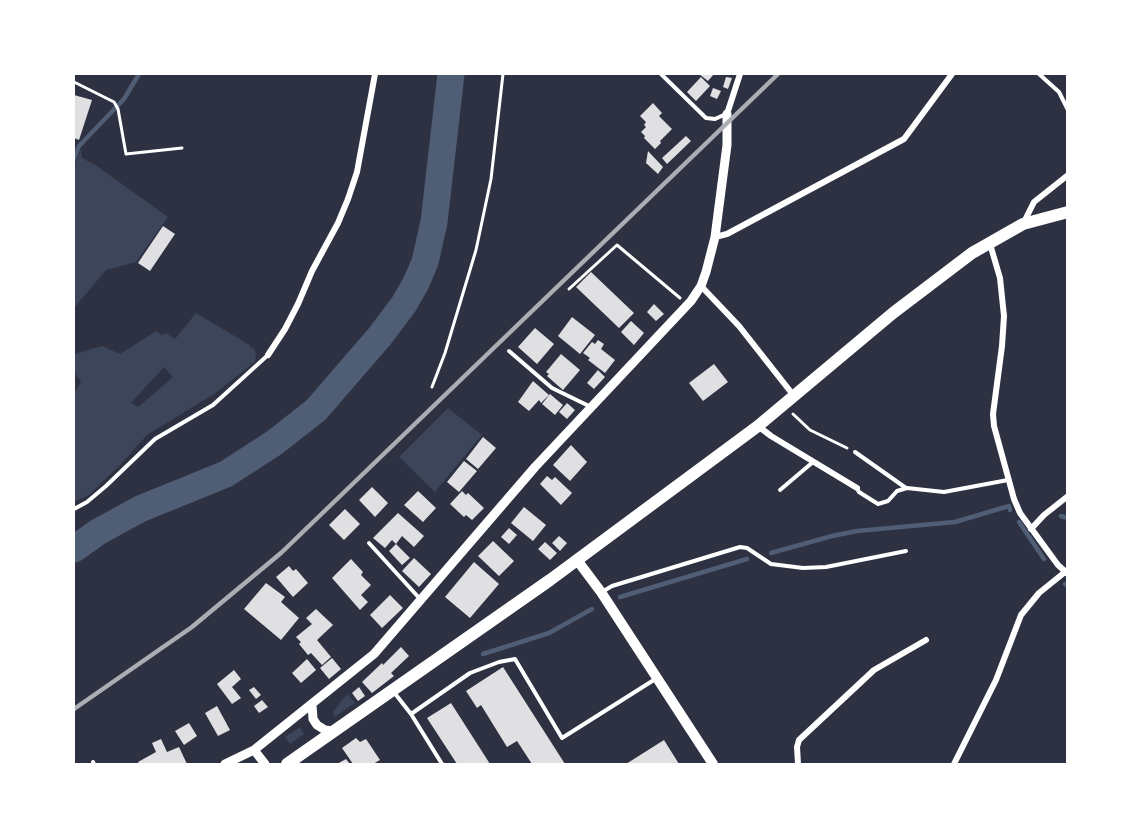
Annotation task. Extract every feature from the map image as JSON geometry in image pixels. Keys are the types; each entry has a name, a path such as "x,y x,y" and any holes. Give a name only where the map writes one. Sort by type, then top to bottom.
{"main road":[{"path":"287,765 577,560 758,426 893,313 972,253 1023,224 1068,212"},
{"path":"577,560 601,592 713,765"}],"street":[{"path":"268,355 298,304 348,199 357,172 375,74"},
{"path":"225,765 255,750 374,654 535,467 691,301 701,286 710,261 727,145 727,114 740,74"},
{"path":"715,237 727,234 904,139 952,74"},
{"path":"1023,224 1034,202 1068,175"},
{"path":"954,765 996,680 1021,615 1039,593 1066,573 1020,513 1008,480 994,426 993,414 1004,316 1000,278 989,242"},
{"path":"701,286 739,326 794,396"},
{"path":"758,426 857,488"},
{"path":"1032,529 1044,515 1068,496"},
{"path":"798,765 799,740 874,670 926,640"},
{"path":"312,705 313,719 317,725 325,730 334,731"},
{"path":"255,750 265,765"}],"lane":[{"path":"661,74 706,118 715,119 727,114"},
{"path":"1039,74 1059,92 1068,110"},
{"path":"509,351 552,388 591,407"},
{"path":"74,509 87,502 106,486 155,439 213,405 268,355"},
{"path":"855,452 907,488"},
{"path":"780,490 813,462"},
{"path":"857,488 878,504 888,501 897,491 907,488 944,492 1008,480"},
{"path":"369,543 422,601"},
{"path":"601,592 612,586 740,547 747,548 771,564 803,567 826,567 906,551"},
{"path":"411,714 470,673 499,662 515,659 562,738 657,678"},
{"path":"393,691 411,714 442,765"}],"path":[{"path":"432,387 445,353 476,250 491,179 503,74"},
{"path":"74,82 114,102 118,109 126,154 182,148"},
{"path":"569,289 617,245 680,297"},
{"path":"793,414 810,430 855,452"}],"shaded area":[{"path":"81,150 82,158 97,166 168,217 136,262 106,270 74,308 74,162"},
{"path":"196,313 248,344 255,350 255,362 214,394 147,435 89,495 74,502 74,393 81,382 74,372 74,354 102,346 120,354 156,331 162,335 166,333 175,339","holes":["164,367 173,377 138,407 131,403"]},
{"path":"448,408 482,435 435,492 399,457"},
{"path":"347,694 355,703 334,716 333,712"},
{"path":"300,727 304,734 290,744 285,737"}],"building":[{"path":"699,74 714,74 708,81"},
{"path":"701,77 710,86 696,101 687,92"},
{"path":"726,77 732,78 728,89 723,87"},
{"path":"713,88 721,91 717,99 710,96"},
{"path":"74,95 92,100 79,140 74,138"},
{"path":"653,103 662,113 659,116 672,129 655,149 641,132 646,127 644,125 646,122 640,116"},
{"path":"686,136 691,141 667,164 662,158"},
{"path":"648,151 663,167 658,174 646,163"},
{"path":"163,226 175,234 150,271 138,263"},
{"path":"591,272 634,313 619,328 576,287"},
{"path":"654,304 664,314 656,321 647,312"},
{"path":"572,317 595,335 580,354 558,336"},
{"path":"631,321 644,333 634,345 621,332"},
{"path":"535,328 554,344 537,364 518,347"},
{"path":"598,340 604,344 601,349 615,360 605,373 588,360 590,358 583,353 592,342 595,344"},
{"path":"561,354 580,370 563,390 547,376 549,374 546,372"},
{"path":"714,364 728,382 703,401 689,383"},
{"path":"598,370 605,377 594,389 587,383"},
{"path":"533,381 549,395 541,403 539,400 529,411 518,402"},
{"path":"550,394 563,405 555,415 542,404"},
{"path":"567,403 575,410 567,419 559,412"},
{"path":"483,437 496,448 478,469 466,459"},
{"path":"571,445 587,462 570,481 553,465"},
{"path":"464,461 477,471 459,492 447,482"},
{"path":"547,476 552,480 555,477 572,493 561,505 540,484"},
{"path":"372,487 388,503 375,517 359,500"},
{"path":"418,491 436,508 423,522 404,505"},
{"path":"462,491 466,495 468,493 484,508 472,520 466,515 464,517 450,504"},
{"path":"524,507 546,525 533,541 511,523"},
{"path":"345,509 360,524 344,540 329,525"},
{"path":"398,513 424,536 414,547 402,536 396,544 392,540 385,548 373,538"},
{"path":"509,528 517,535 509,544 501,537"},
{"path":"559,536 567,543 560,551 552,543"},
{"path":"493,541 514,561 499,576 478,556"},
{"path":"545,542 557,553 550,560 538,549"},
{"path":"396,544 410,558 402,565 389,551"},
{"path":"414,558 431,574 419,587 402,571"},
{"path":"351,559 363,572 361,575 371,585 361,595 368,602 360,610 332,578"},
{"path":"474,562 499,584 470,618 445,597"},
{"path":"289,566 293,571 296,569 308,583 293,597 276,577"},
{"path":"266,583 285,597 281,602 299,618 281,640 244,609"},
{"path":"390,595 403,608 382,628 370,615"},
{"path":"316,609 333,625 317,640 331,657 322,665 311,653 308,655 296,637 312,624 306,618"},
{"path":"401,647 409,656 391,673 394,676 372,693 362,682"},
{"path":"332,658 341,669 329,679 320,668"},
{"path":"307,659 316,670 301,683 292,673"},
{"path":"503,667 565,764 532,764 517,741 507,747 481,705 477,708 466,691"},
{"path":"234,670 241,679 232,687 241,698 232,704 217,684"},
{"path":"254,687 261,695 256,699 249,690"},
{"path":"359,687 365,696 358,701 352,693"},
{"path":"262,700 268,707 259,713 254,706"},
{"path":"451,703 490,764 457,764 427,718"},
{"path":"217,706 230,730 218,736 205,713"},
{"path":"189,723 197,736 184,745 175,731"},
{"path":"356,738 360,742 366,739 380,760 373,764 353,764 342,748"},
{"path":"161,739 167,752 179,747 187,764 139,764 138,762 156,752 152,743"},
{"path":"664,740 679,764 626,764"},
{"path":"346,759 350,764 337,764"}],"waterway":[{"path":"74,159 79,146 124,99 139,74"},
{"path":"74,549 98,532 140,509 226,474 274,443 316,410 380,336 404,304 425,262 434,222 451,74"},
{"path":"771,553 857,531 955,522 1009,506 1010,510"},
{"path":"1061,516 1068,518"},
{"path":"1019,522 1044,559"},
{"path":"620,597 747,559"},
{"path":"483,654 549,633 592,609"}],"railway":[{"path":"74,709 192,627 281,553 778,74"}]}
